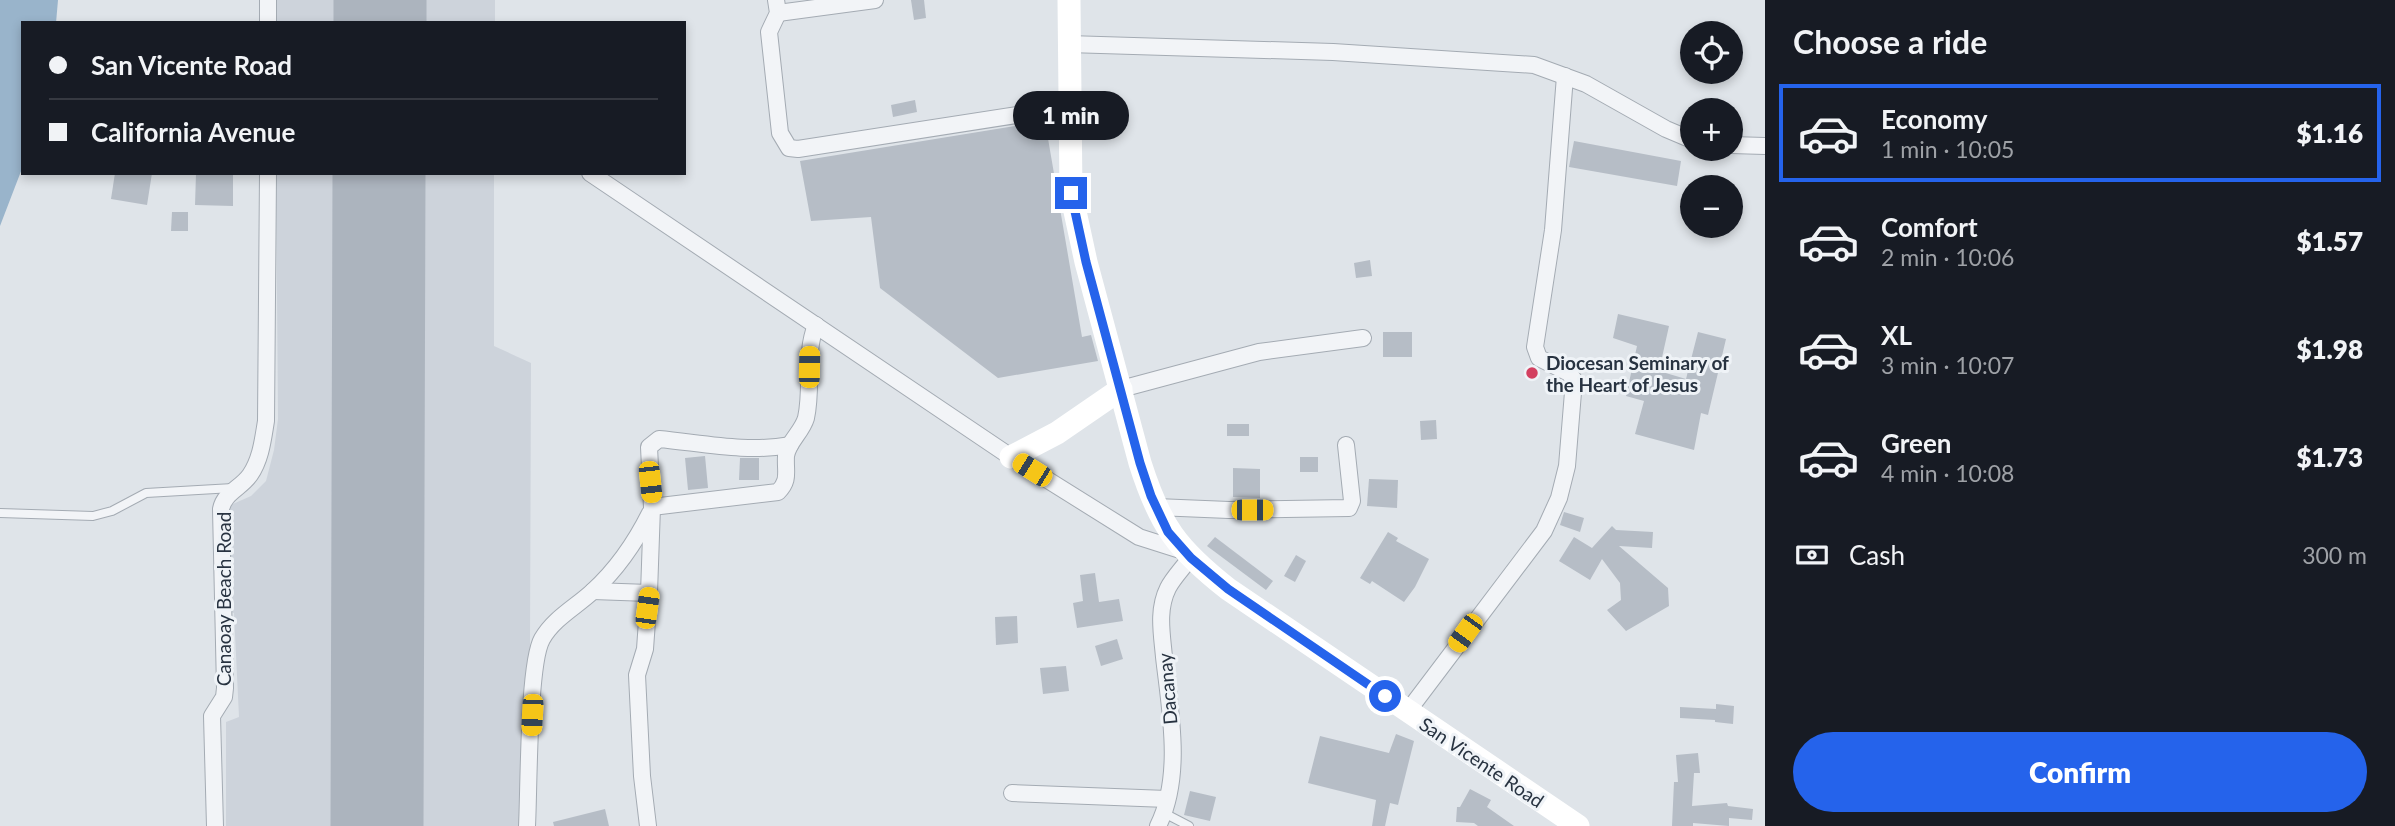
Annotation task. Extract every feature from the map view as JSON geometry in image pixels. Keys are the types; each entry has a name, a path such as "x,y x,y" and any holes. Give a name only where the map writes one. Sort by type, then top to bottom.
{"street":[{"path":"268,0 268,21"},
{"path":"875,0 777,6 769,32 780,133 784,144 789,148 798,149 1069,107"},
{"name":"San Vicente Road","path":"1069,0 1071,193 1086,262 1140,463 1168,532 1187,555 1228,589 1578,826"},
{"path":"1068,44 1333,51 1534,65 1586,84 1680,135"},
{"path":"1408,711 1544,531 1562,487 1567,466 1574,380 1569,373 1539,358 1535,347 1553,230 1565,76"},
{"path":"1743,145 1765,146"},
{"name":"Canaoay Beach Road","path":"215,826 212,716 224,697 225,688 221,509 224,500 250,476 258,460 266,421 268,175"},
{"path":"593,175 1011,457 1139,537 1187,555"},
{"path":"652,507 778,492 788,477 786,457 790,445 803,428 807,414 809,342 816,325"},
{"path":"1011,457 1057,433 1121,389 1259,352 1363,338"},
{"path":"648,826 642,776 637,675 645,649 649,593 652,507 647,457 649,447 653,441 776,448 790,445"},
{"path":"1156,507 1229,510 1349,509 1352,501 1346,445"},
{"path":"527,826 537,653 541,640 549,628 593,591 635,539 652,507"},
{"name":"Dacanay","path":"1163,813 1171,768 1172,726 1161,615 1168,588 1187,555"},
{"path":"593,591 649,593"},
{"path":"1012,793 1163,813"}],"lane":[{"path":"0,513 93,516 146,493 239,488"},
{"path":"1163,813 1189,826"}],"shaded area":[{"path":"275,0 495,0 495,21 275,21"},
{"path":"276,175 494,175 494,346 531,363 530,644 522,826 226,826 226,722 239,717 234,613 228,611 226,507 251,496 266,481 278,419"}],"water":[{"path":"0,0 58,0 56,21 21,21 21,171 0,226"}],"building":[{"path":"911,0 924,0 926,18 914,20"},
{"path":"915,100 917,112 893,117 891,105"},
{"path":"1045,121 1082,337 1091,335 1098,361 998,378 880,288 871,217 811,221 800,161"},
{"path":"1574,141 1681,161 1677,186 1569,167"},
{"path":"115,175 152,175 147,205 111,199"},
{"path":"196,175 233,175 233,206 195,205"},
{"path":"172,212 188,212 188,231 171,231"},
{"path":"1370,260 1372,276 1356,278 1354,263"},
{"path":"1618,314 1669,326 1659,371 1686,379 1698,332 1726,339 1708,415 1701,413 1694,450 1635,434 1644,401 1626,396 1637,346 1613,338"},
{"path":"1383,332 1412,332 1412,357 1383,357"},
{"path":"1436,420 1437,439 1421,440 1420,421"},
{"path":"1227,424 1249,424 1249,436 1227,436"},
{"path":"705,456 708,488 688,490 685,458"},
{"path":"1300,457 1318,457 1318,472 1300,472"},
{"path":"740,458 759,458 759,480 739,480"},
{"path":"1233,468 1260,469 1260,498 1233,497"},
{"path":"1369,479 1398,480 1397,508 1367,506"},
{"path":"1564,512 1584,518 1580,532 1560,525"},
{"path":"1612,526 1616,530 1653,532 1652,548 1619,546 1668,588 1669,606 1626,631 1607,610 1621,600 1620,583 1602,559 1590,580 1559,561 1574,537 1592,548"},
{"path":"1388,532 1398,538 1396,541 1429,559 1404,602 1372,581 1370,584 1360,578"},
{"path":"1215,537 1273,581 1266,590 1207,546"},
{"path":"1296,555 1306,561 1295,582 1284,576"},
{"path":"1095,573 1099,602 1119,599 1123,621 1077,628 1073,603 1083,601 1080,575"},
{"path":"1017,616 1018,643 996,645 995,617"},
{"path":"1117,639 1123,659 1101,666 1095,646"},
{"path":"1066,666 1069,691 1043,694 1040,668"},
{"path":"1716,704 1734,706 1733,724 1680,718 1680,707 1716,709"},
{"path":"1396,734 1414,741 1398,805 1390,803 1385,826 1372,826 1376,800 1308,783 1320,736 1389,753"},
{"path":"1698,753 1700,773 1694,773 1692,806 1727,803 1728,806 1753,809 1752,820 1729,818 1729,826 1693,823 1693,826 1672,826 1674,782 1678,782 1676,755"},
{"path":"1470,789 1491,800 1487,807 1514,826 1478,826 1474,823 1456,822 1457,807 1460,807"},
{"path":"1190,791 1216,797 1210,821 1184,815"},
{"path":"605,809 609,826 554,826 553,822"}],"runway":[{"path":"380,0 380,21"},
{"path":"377,826 379,175"}],"place":[{"name":"Diocesan Seminary of the Heart of Jesus","path":"1532,373"}],"route":[{"path":"1071,193 1086,262 1140,463 1151,496 1168,532 1183,551 1228,589 1385,696"}]}
